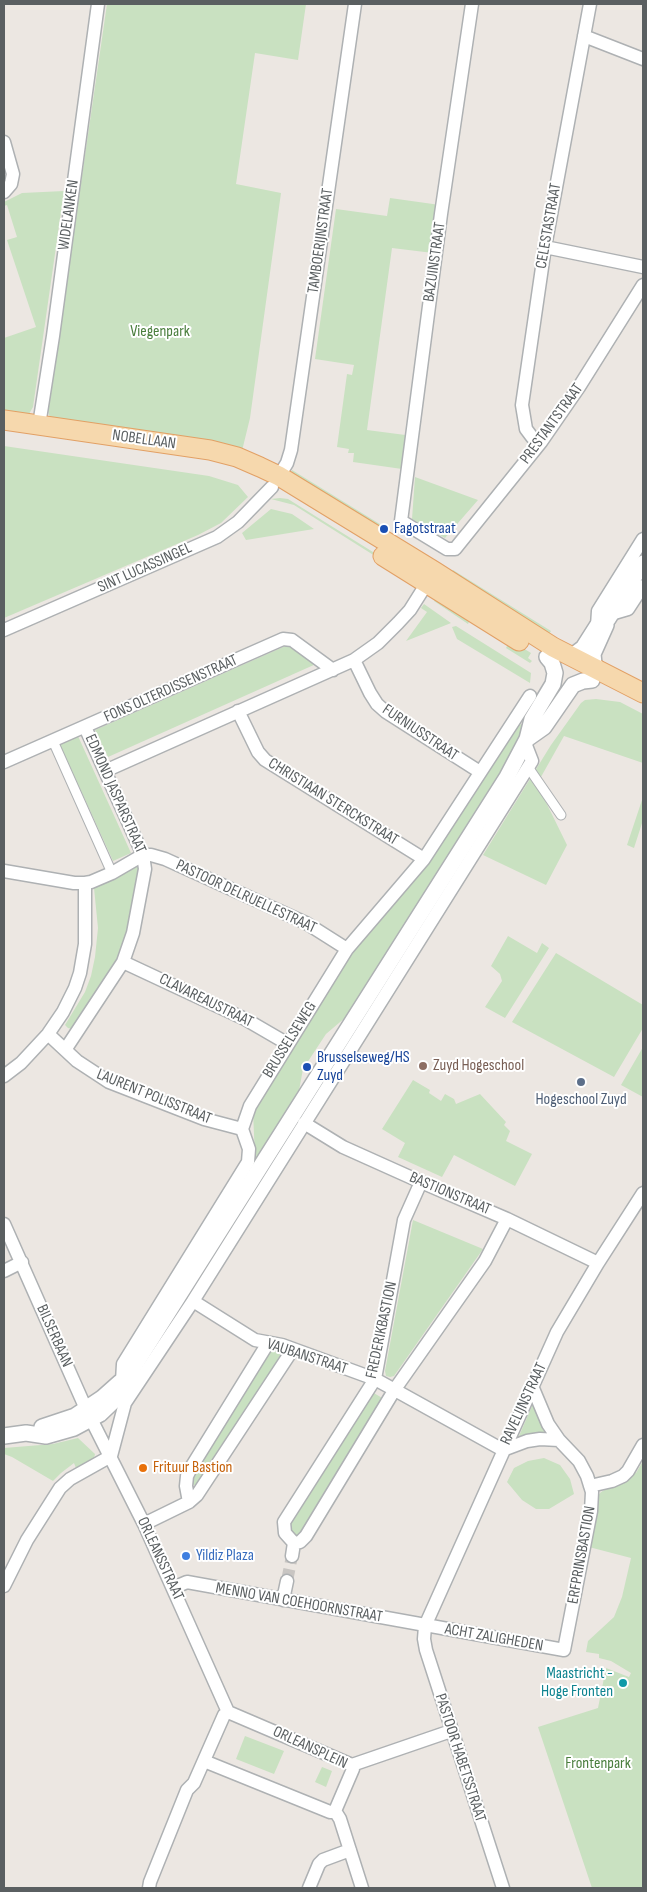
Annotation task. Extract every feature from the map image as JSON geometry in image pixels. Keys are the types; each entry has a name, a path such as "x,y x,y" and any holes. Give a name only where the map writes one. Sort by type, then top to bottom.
{"main road":[{"name":"NOBELLAAN","path":"4,420 220,452 254,464 276,482"},
{"name":"NOBELLAAN","path":"4,432 196,460 276,482"},
{"path":"276,482 496,628 547,658 569,662"},
{"path":"276,482 569,662 643,704"},
{"path":"596,676 643,693"}],"street":[{"name":"WIDELANKEN","path":"39,425 53,336 98,4"},
{"name":"TAMBOERIJNSTRAAT","path":"276,482 287,463 291,450 355,4"},
{"name":"BAZUINSTRAAT","path":"448,549 401,521 441,214 472,4"},
{"name":"CELESTASTRAAT","path":"542,442 532,437 526,429 522,405 544,247 590,4"},
{"path":"584,36 643,59"},
{"path":"4,142 12,168 13,180 4,192"},
{"path":"544,247 643,267"},
{"name":"PRESTANTSTRAAT","path":"448,549 455,548 542,442 643,285"},
{"name":"SINT LUCASSINGEL","path":"4,630 217,537 244,516 276,482"},
{"path":"4,1586 27,1540 60,1488 75,1476 111,1456 125,1403 193,1301 304,1123 312,1099 507,777 526,741 538,723 573,685 596,676 594,654 605,631 605,620 598,611 643,539"},
{"path":"569,662 574,654 583,648 605,620 643,563"},
{"path":"105,771 354,660 378,643 398,623 410,610 427,583"},
{"path":"605,620 628,609 643,586"},
{"name":"FONS OLTERDISSENSTRAAT","path":"4,762 283,639 292,640 332,670"},
{"path":"538,723 554,680 554,668 547,658"},
{"name":"FURNIUSSTRAAT","path":"354,660 370,693 377,704 386,712 480,772"},
{"name":"BRUSSELSEWEG","path":"242,1129 250,1106 347,949 424,859 530,696"},
{"name":"CHRISTIAAN STERCKSTRAAT","path":"238,711 260,756 424,859"},
{"path":"515,721 538,723"},
{"name":"EDMOND JASPARSTRAAT","path":"65,1050 123,962 131,940 145,869 142,855 85,727"},
{"path":"53,741 112,872"},
{"path":"4,1436 26,1433 40,1436 52,1435 74,1428 89,1414 109,1407 118,1397 125,1379 312,1099 532,761 526,741"},
{"path":"528,767 561,815"},
{"name":"PASTOOR DELRUELLESTRAAT","path":"142,855 151,854 166,859 306,924 347,949"},
{"path":"4,871 74,883 85,883 92,882 142,855"},
{"path":"4,1076 21,1063 48,1034 70,999 80,973 85,944 85,883"},
{"name":"CLAVAREAUSTRAAT","path":"123,962 245,1018 288,1044"},
{"name":"LAURENT POLISSTRAAT","path":"48,1034 90,1071 109,1082 204,1119 242,1129"},
{"name":"BASTIONSTRAAT","path":"304,1123 343,1147 507,1219 598,1263"},
{"path":"125,1379 123,1364 248,1162 249,1148 242,1129"},
{"name":"FREDERIKBASTION","path":"421,1182 404,1220 374,1379 284,1522 285,1533 294,1543 300,1542 306,1536 395,1390 486,1261 507,1219"},
{"name":"RAVELIJNSTRAAT","path":"425,1626 557,1332 598,1263 642,1198"},
{"name":"BILSERBAAN","path":"4,1224 89,1414"},
{"path":"4,1271 22,1262"},
{"name":"VAUBANSTRAAT","path":"193,1301 255,1340 282,1345 374,1379 503,1450"},
{"path":"189,1502 186,1486 187,1476 268,1343"},
{"path":"144,1524 189,1502 197,1495 293,1349"},
{"name":"ERFPRINSBASTION","path":"532,1386 548,1424 559,1440 579,1461 590,1486 592,1511 564,1650"},
{"name":"ORLEANSSTRAAT","path":"89,1414 144,1524 228,1712"},
{"path":"503,1450 527,1441 540,1439 559,1440"},
{"path":"590,1486 612,1481 623,1476 643,1445"},
{"path":"292,1556 294,1543"},
{"path":"284,1600 287,1581"},
{"name":"MENNO VAN COEHOORNSTRAAT","path":"173,1588 187,1582 425,1626"},
{"name":"ACHT ZALIGHEDEN","path":"425,1626 564,1650"},
{"name":"PASTOOR HABETSSTRAAT","path":"425,1626 425,1644 503,1888"},
{"path":"149,1888 187,1790 194,1783 224,1715 228,1712"},
{"name":"ORLEANSPLEIN","path":"228,1712 352,1765 353,1769 335,1811"},
{"path":"352,1765 451,1730"},
{"path":"204,1761 330,1812 335,1811 340,1819 362,1888"},
{"path":"309,1888 319,1864 323,1860 350,1850"}],"green space":[{"name":"Viegenpark","path":"107,4 306,4 298,60 255,53 236,184 281,193 250,418 241,455 51,418 49,415 48,410"},
{"path":"64,191 33,407 29,414 23,416 4,416 4,338 36,327 7,240 17,237 7,205 4,206 4,202 22,193"},
{"path":"390,198 440,205 433,253 392,248 367,430 413,436 409,470 353,462 354,453 348,453 349,449 337,447 347,374 352,375 354,365 315,359 336,209 387,216"},
{"path":"4,446 209,476 238,485 248,497 221,523 198,535 4,618"},
{"path":"292,470 383,526 380,530 291,475"},
{"path":"415,477 478,500 445,538 412,519"},
{"path":"271,499 288,499 413,577 410,578 294,505"},
{"path":"271,509 292,514 314,529 246,540 242,533"},
{"path":"453,570 551,631 546,639 449,578"},
{"path":"438,595 452,603 469,622 468,624 434,601"},
{"path":"424,604 451,623 406,641 427,612 421,608"},
{"path":"456,626 531,673 530,683 457,639 452,627"},
{"path":"510,640 531,653 528,658 532,661 530,663 506,648"},
{"path":"290,644 316,664 108,757 95,730"},
{"path":"596,699 620,702 643,714 643,763 564,736 537,784 567,845 546,885 483,855 551,745 581,703 585,700"},
{"path":"525,725 510,759 346,1017 326,1034 303,1069 298,1096 253,1166 255,1158 253,1111 351,950 517,726"},
{"path":"78,736 131,853 113,861 60,745"},
{"path":"643,797 643,820 634,848 627,845"},
{"path":"140,865 131,926 118,960 72,1029 68,1028 65,1025 85,992 95,957 98,928 94,888"},
{"path":"508,936 537,953 542,943 549,948 505,1018 485,1007 502,981 500,974 491,966"},
{"path":"556,953 643,1005 643,1028 614,1077 512,1022"},
{"path":"643,1047 643,1097 621,1085"},
{"path":"413,1080 430,1090 429,1093 441,1101 445,1094 454,1099 456,1104 480,1094 506,1122 504,1125 510,1131 506,1141 532,1154 515,1186 454,1155 442,1177 398,1157 405,1143 382,1129"},
{"path":"413,1220 483,1249 394,1376 390,1377 386,1376 385,1371"},
{"path":"271,1349 278,1349 281,1356 198,1485 194,1485 191,1482 193,1473"},
{"path":"372,1392 384,1399 300,1538 292,1537 289,1522"},
{"path":"532,1406 536,1406 546,1429 544,1433 521,1438 519,1436"},
{"path":"78,1438 95,1454 94,1458 76,1468 74,1463 53,1481 4,1454 4,1448 53,1444"},
{"path":"544,1458 560,1465 570,1479 574,1494 549,1509 536,1509 522,1500 507,1482 514,1468 528,1461"},
{"name":"Frontenpark","path":"643,1461 643,1888 592,1888 538,1727 598,1708 606,1668 629,1677 631,1673 611,1661 599,1658 599,1654 586,1652 588,1641 614,1617 622,1597 631,1558 589,1547 597,1497 601,1492 626,1478 632,1471 636,1473"},
{"path":"245,1736 284,1751 274,1774 236,1759"},
{"path":"322,1767 332,1771 326,1787 315,1782"}],"tunnel":[{"path":"287,1581 292,1556"}],"place":[{"name":"Fagotstraat","path":"384,529"},
{"name":"Zuyd Hogeschool","path":"423,1066"},
{"name":"Brusselseweg/HS Zuyd","path":"307,1067"},
{"name":"Hogeschool Zuyd","path":"581,1082"},
{"name":"Frituur Bastion","path":"143,1468"},
{"name":"Yildiz Plaza","path":"186,1556"},
{"name":"Maastricht - Hoge Fronten","path":"623,1683"}]}
